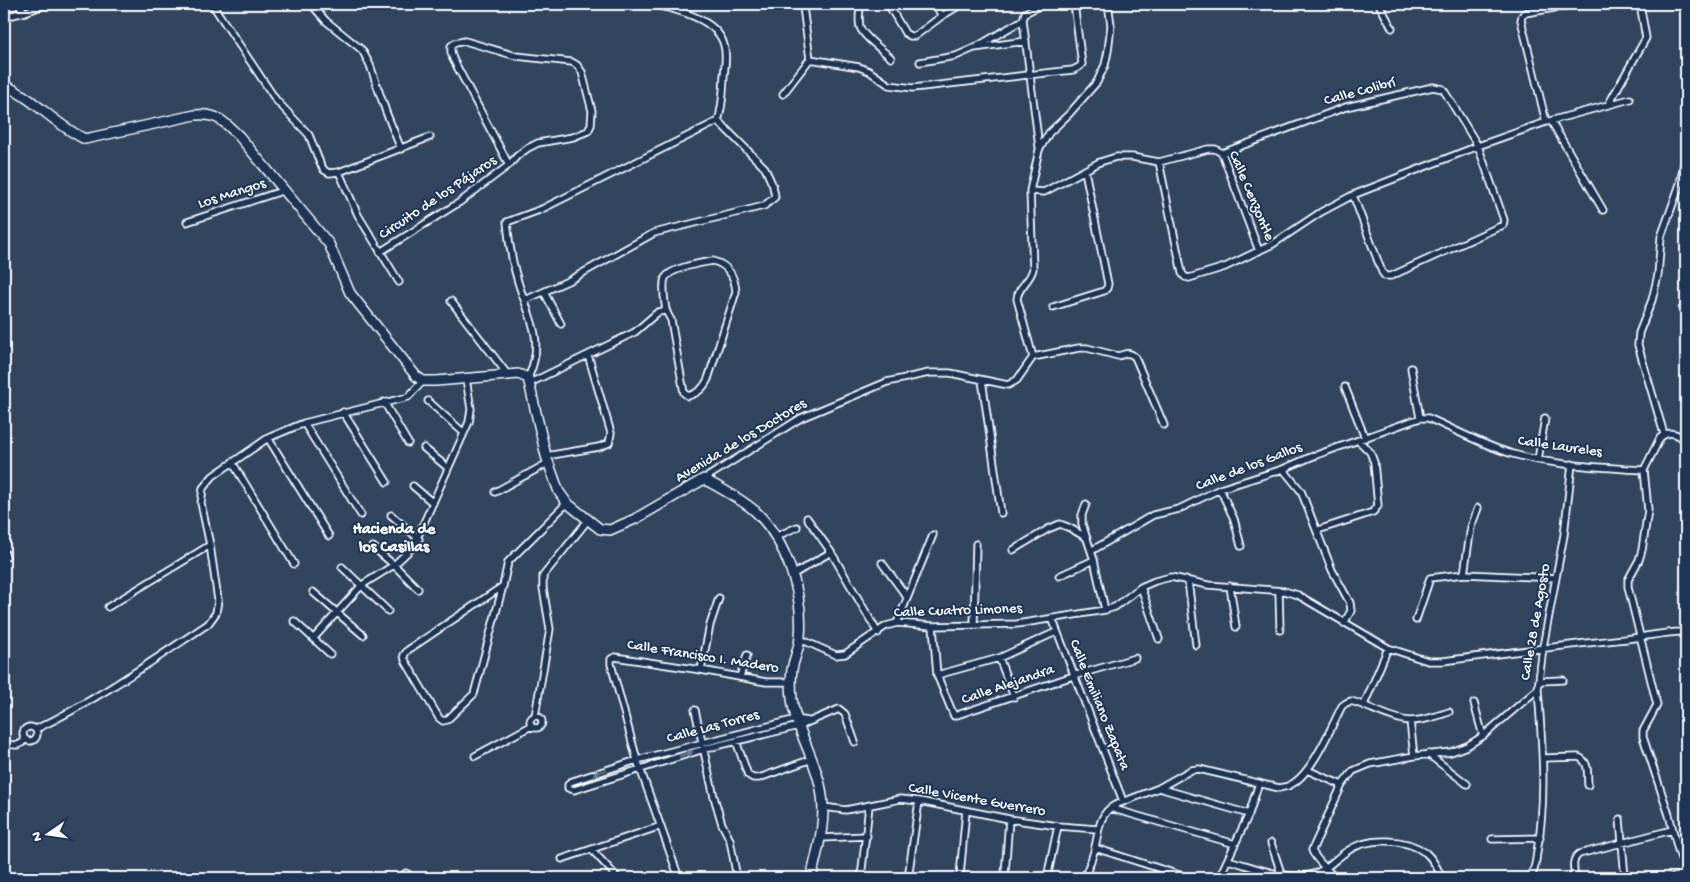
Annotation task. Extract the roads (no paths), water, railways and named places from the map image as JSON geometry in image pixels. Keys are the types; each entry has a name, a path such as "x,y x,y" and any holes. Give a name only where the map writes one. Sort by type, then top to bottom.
{"main road":[{"path":"4,85 18,91 74,133 85,139 177,118 208,114 222,120 239,136 330,244 350,293 416,376 423,380 466,379 518,374 529,381"},
{"name":"Avenida de los Doctores","path":"529,381 547,459 559,492 567,503 600,529 610,530 635,519 704,479"},
{"path":"704,479 743,501 756,512 775,537 786,557 792,575 800,609 800,639 792,667 792,701 821,788 823,808 821,838 811,878"}],"street":[{"path":"18,4 26,12"},
{"path":"4,17 26,12 47,4"},
{"path":"212,4 276,100 309,135 324,170 329,173 339,172 430,137"},
{"path":"311,4 326,21 362,50 370,65 401,149"},
{"path":"529,381 537,348 535,327 517,274 507,222 542,209 718,121 723,105 726,55 724,43 708,24 671,6 650,4"},
{"path":"860,4 860,28 864,34 891,58"},
{"path":"888,4 906,33 910,36 915,36 962,4"},
{"path":"935,4 942,16"},
{"path":"810,59 859,67 869,71 889,85 899,88 1073,70 1082,64 1074,4"},
{"path":"1108,4 1111,25 1108,52 1097,82 1069,114 1049,133 1039,150 1030,191 1033,269 1028,281 1020,287 1017,299 1033,357 1079,348 1087,348 1118,356 1127,352 1131,353 1135,357 1164,425"},
{"path":"1379,4 1392,28"},
{"path":"1578,4 1525,13 1521,20 1549,122 1602,210"},
{"path":"1608,105 1646,38 1640,4"},
{"path":"1683,4 1686,21"},
{"path":"1039,150 1022,20 1025,13 1041,5"},
{"path":"783,94 810,59 803,7"},
{"path":"920,62 956,56 974,48 1022,20"},
{"path":"974,48 1026,41"},
{"name":"Circuito de los Pájaros","path":"380,252 460,202 510,165 517,156 528,148 538,143 574,138 588,131 591,125 592,111 582,72 578,65 572,62 516,56 465,42 455,43 452,46 451,52 453,59 510,165"},
{"name":"Calle Colibrí","path":"1222,153 1346,106 1433,87 1443,89 1478,146 1504,220 1503,225 1499,228 1391,276 1385,276 1353,195"},
{"name":"Calle Cenzontle","path":"1030,191 1044,192 1100,162 1116,157 1132,156 1159,162 1208,149 1215,149 1222,153 1259,251 1273,244 1321,212 1353,195 1478,146 1549,122 1630,99"},
{"path":"526,300 570,280 654,233 764,206 776,197 765,168 718,121"},
{"path":"1664,434 1638,345 1658,275 1661,237 1680,184 1686,152"},
{"path":"1159,162 1182,272 1185,277 1189,278 1224,267 1259,251"},
{"path":"1053,307 1104,291 1108,284 1085,171"},
{"name":"Circuito de los Pájaros","path":"339,172 355,208 399,282"},
{"name":"Los Mangos","path":"187,222 285,190"},
{"path":"713,261 720,263 728,269 733,277 736,292 708,379 704,387 688,396 684,393 671,320 665,311 664,284 670,273 694,264 713,261"},
{"path":"544,292 561,324"},
{"path":"451,301 508,375"},
{"path":"529,381 588,356 634,332 658,312 665,311"},
{"path":"495,492 547,459 609,443 611,433 588,356"},
{"name":"Avenida de los Doctores","path":"704,479 801,418 887,382 929,372 950,373 1008,385 1017,380 1033,357"},
{"path":"1410,368 1420,418"},
{"path":"314,638 362,585 394,565 413,547 469,422 471,409 466,379"},
{"path":"36,729 73,711 135,673 208,624 216,613 218,600 202,503 203,488 213,476 268,438 304,423 408,397 423,380"},
{"path":"982,380 1001,513"},
{"path":"1318,530 1373,512 1378,506 1374,462 1362,439 1345,387"},
{"path":"428,401 464,433"},
{"path":"384,402 408,443"},
{"path":"343,412 387,482"},
{"name":"Calle de los Gallos","path":"1091,551 1153,515 1179,508 1220,489 1283,469 1420,418"},
{"name":"Calle Laureles","path":"1420,418 1428,418 1513,454 1538,460 1644,470"},
{"path":"1538,460 1545,418"},
{"path":"304,423 361,515"},
{"path":"1671,878 1686,873 1643,737 1643,731 1657,705 1628,587 1628,580 1639,560 1648,510 1644,470 1660,438 1664,434 1672,433 1680,436 1686,442"},
{"path":"268,438 329,536"},
{"path":"424,448 448,468"},
{"path":"232,462 294,564"},
{"name":"Calle 28 de Agosto","path":"1335,878 1313,856 1312,850 1342,785 1353,771 1370,764 1451,752 1467,746 1483,736 1538,689 1543,648 1564,535 1572,464"},
{"path":"1283,469 1301,491 1318,530 1332,570 1350,603 1351,610 1344,623"},
{"path":"413,486 433,503"},
{"path":"1220,489 1234,519 1241,546"},
{"path":"503,586 408,650 404,655 405,660 434,710 439,718 443,720 447,720 474,694 503,586 508,562 567,503"},
{"path":"1086,504 1082,515 1082,524 1094,560 1105,610"},
{"path":"1464,574 1471,527 1478,508"},
{"path":"391,515 418,538"},
{"path":"807,518 831,552 878,633"},
{"path":"474,756 531,726 538,727 542,722 538,716 535,716 550,629 543,588 543,576 588,520"},
{"path":"1013,550 1060,524 1087,538"},
{"path":"775,537 797,527"},
{"path":"897,623 933,535"},
{"path":"974,624 976,544"},
{"path":"108,607 210,546"},
{"path":"372,547 394,565 418,589"},
{"path":"792,575 831,552"},
{"path":"1059,576 1094,560"},
{"path":"882,563 907,597"},
{"path":"342,567 388,611"},
{"path":"1416,620 1430,578 1464,574 1556,578"},
{"name":"Calle Cuatro Limones","path":"800,639 829,653 836,655 845,654 886,626 897,623 933,626 1017,624 1105,610 1115,607 1141,587 1171,577 1208,585 1278,590 1298,595 1388,648 1428,662 1444,662 1543,648 1642,638 1676,631 1686,632"},
{"path":"1188,580 1196,645"},
{"path":"1230,586 1236,627"},
{"path":"1141,587 1158,639"},
{"path":"1278,590 1280,630"},
{"path":"312,592 363,635"},
{"path":"702,670 710,625 719,598"},
{"name":"Calle Emiliano Zapata","path":"1052,618 1123,801"},
{"path":"294,621 330,654"},
{"name":"Calle Alejandra","path":"933,626 937,675 954,716 1073,676 1135,658"},
{"path":"937,675 999,658 1056,632"},
{"path":"1364,705 1388,648"},
{"path":"740,677 747,655"},
{"name":"Calle Francisco I. Madero","path":"636,760 611,659 615,657 766,682 791,682"},
{"path":"999,658 1014,697"},
{"path":"1540,681 1563,680"},
{"path":"1530,878 1535,866 1540,838 1544,758 1538,689"},
{"path":"1084,878 1095,848 1097,829 1110,808 1123,801 1159,788 1191,770 1199,769 1279,788 1290,786 1298,781 1308,770 1320,751 1342,706 1351,701 1393,717 1410,721 1431,718 1448,712"},
{"path":"1474,703 1483,736"},
{"path":"798,722 808,721 839,709 842,710 855,742"},
{"path":"695,710 714,797 722,824 730,840 737,878"},
{"path":"1410,721 1414,756"},
{"name":"Calle Las Torres","path":"798,722 639,768 574,790 568,788 570,782 636,760 701,742 798,722"},
{"path":"32,726 36,729 38,734 34,740 29,742 25,739 24,729 32,726"},
{"path":"4,743 19,745 25,739"},
{"path":"736,741 748,775 752,778 759,778 812,759"},
{"path":"1428,754 1467,784"},
{"path":"1544,758 1578,756 1584,759 1587,764 1588,785"},
{"path":"636,760 679,878"},
{"path":"1308,770 1342,785"},
{"path":"1219,878 1249,814 1259,783"},
{"path":"1159,788 1249,814"},
{"name":"Calle Vicente Guerrero","path":"823,808 846,810 900,799 1009,819 1097,829"},
{"path":"908,878 919,801"},
{"path":"861,878 869,806"},
{"path":"1110,808 1235,844"},
{"path":"960,875 966,811"},
{"path":"1005,874 1009,819"},
{"path":"1620,819 1625,878"},
{"path":"562,859 661,826"},
{"path":"1048,873 1058,826"},
{"path":"1575,878 1573,864 1574,858 1578,854 1672,830"},
{"path":"821,838 867,836"},
{"path":"1492,839 1540,838"},
{"path":"1228,860 1282,877 1310,875 1327,868 1348,850 1360,844 1378,841 1394,842 1409,845 1426,853 1438,868 1442,878"},
{"path":"1271,844 1282,877"},
{"path":"1095,848 1189,878"},
{"path":"1678,850 1686,848"},
{"path":"592,850 618,878"},
{"path":"400,878 406,873 413,878"}],"district":[{"name":"Hacienda de los Casillas","path":"394,539"}]}
